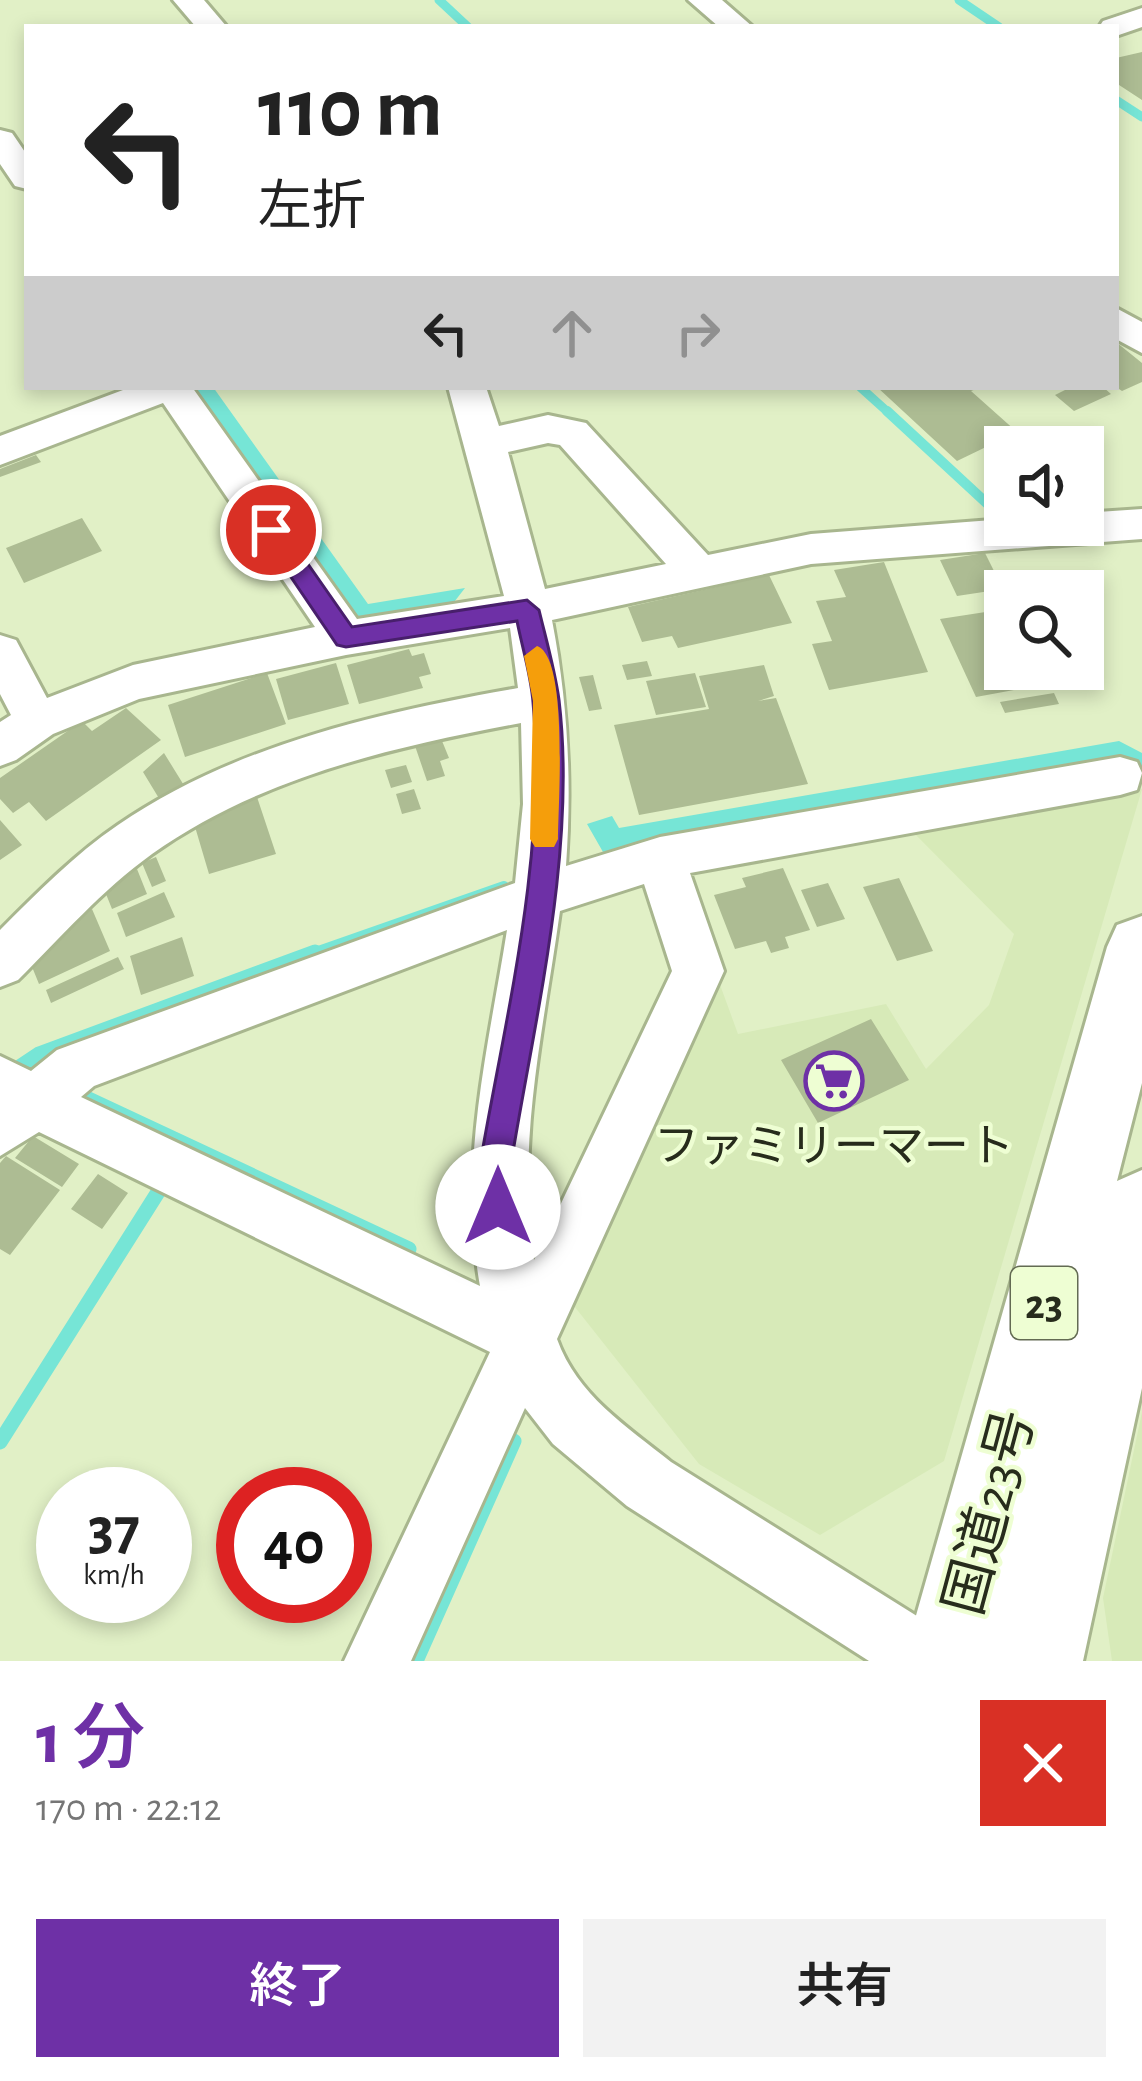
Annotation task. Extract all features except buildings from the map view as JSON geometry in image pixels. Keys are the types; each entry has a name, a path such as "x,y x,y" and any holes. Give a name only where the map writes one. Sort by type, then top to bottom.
{"highway":[{"name":"国道23号","path":"949,1661 1142,947"},
{"name":"国道23号","path":"1037,1661 1142,1209"}],"street":[{"path":"188,0 209,24"},
{"path":"703,0 734,24"},
{"path":"0,140 24,174"},
{"path":"0,451 162,390"},
{"path":"172,390 346,638"},
{"path":"468,390 486,443 546,701 547,806 540,896 494,1170 505,1281 525,1338 552,1398 606,1450 649,1484 929,1661"},
{"path":"486,443 548,429 572,433 698,571"},
{"path":"0,652 18,734 134,683 346,638 527,610 811,549 1142,524"},
{"path":"0,964 90,877 149,830 206,797 285,765 439,720 546,701"},
{"path":"10,1104 76,1068 540,896 660,858 1120,776"},
{"path":"377,1661 698,970 660,858"},
{"path":"10,1104 525,1338"}],"shaded area":[{"path":"1142,789 944,1461 820,1535 699,1464 567,1297 715,971 738,1034 886,1004 926,1069 989,1005 1014,934 913,832"},
{"path":"1142,1412 1142,1661 1112,1661 1103,1598"}],"water":[{"path":"190,390 215,390 368,604 465,588 451,606 353,622"},
{"path":"1119,741 1142,753 1142,774 1109,759 603,852 587,824 612,816 619,828"}],"waterway":[{"path":"439,0 465,24"},
{"path":"959,0 995,24"},
{"path":"1119,102 1142,117"},
{"path":"863,390 890,414"},
{"path":"887,411 984,501"},
{"path":"307,955 504,886"},
{"path":"21,1066 39,1054 315,952"},
{"path":"80,1095 409,1249"},
{"path":"0,1442 160,1189"},
{"path":"416,1661 514,1441"}],"slow traffic":[{"path":"537,656 546,701 544,839"}],"place":[{"name":"ファミリーマート","path":"834,1081"}],"route":[{"path":"271,530 346,638 527,610 546,701 547,806 540,896 494,1170 498,1207"}]}
